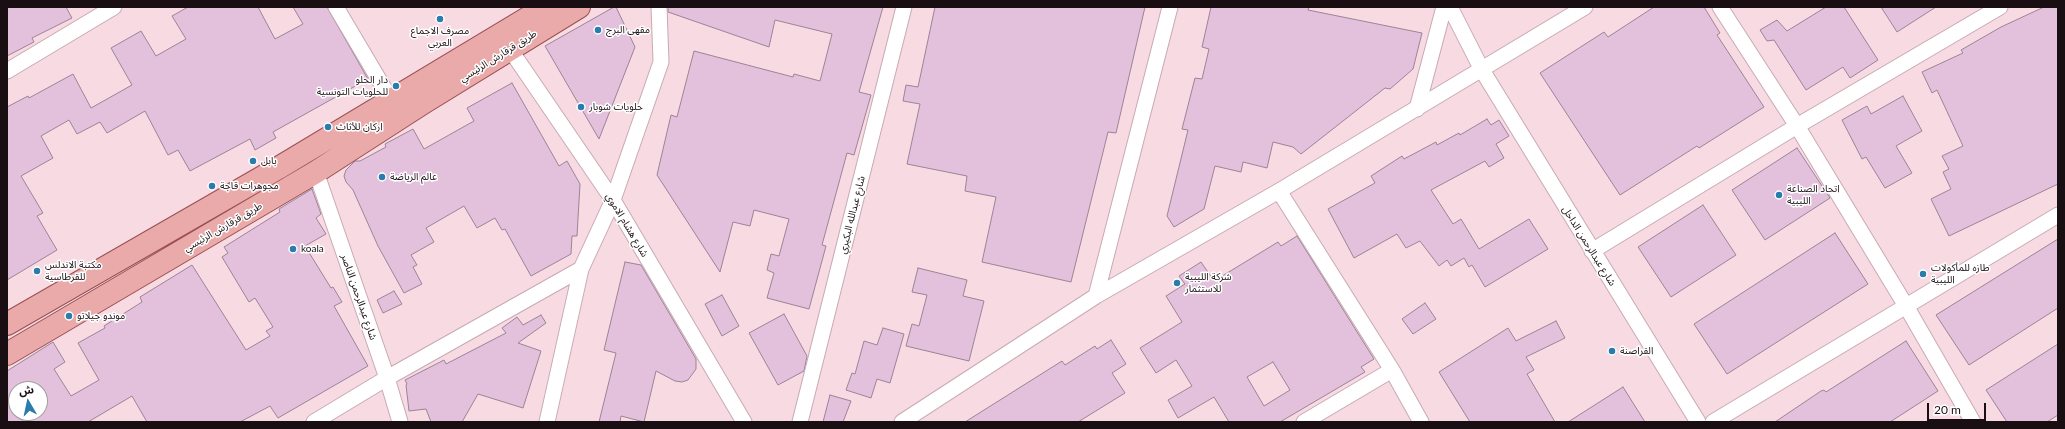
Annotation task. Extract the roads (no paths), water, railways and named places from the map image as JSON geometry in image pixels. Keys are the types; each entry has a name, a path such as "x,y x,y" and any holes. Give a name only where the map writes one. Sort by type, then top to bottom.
{"main road":[{"name":"طريق قرقارش الرئيسي","path":"7,354 316,172 504,42 546,7"},
{"name":"طريق قرقارش الرئيسي","path":"7,324 280,167 391,100 504,42 579,7"}],"street":[{"path":"7,71 114,7"},
{"path":"336,7 391,100"},
{"path":"547,422 581,269 613,200 661,62 659,7"},
{"name":"شارع عبدالله البكيري","path":"800,422 904,7"},
{"path":"1096,296 1170,7"},
{"path":"1417,109 1444,7"},
{"name":"شارع عبدالرحمن الداخل","path":"1450,7 1482,70 1698,422"},
{"path":"902,422 1096,296 1279,191 1585,7"},
{"path":"1720,7 1797,126 1906,306 1973,422"},
{"path":"1592,251 1797,126 2000,7"},
{"name":"شارع هشام الاموي","path":"504,42 613,200 744,422"},
{"name":"شارع عبدالرحمن الناصر","path":"316,172 387,378 400,422"},
{"path":"1279,191 1392,370 1421,422"},
{"path":"1713,422 2058,215"},
{"path":"314,422 387,378 581,269"},
{"path":"1304,422 1392,370"}],"place":[{"name":"مصرف الاجماع العربي","path":"440,19"},
{"name":"مقهى البرج","path":"598,30"},
{"name":"دار الحلو للحلويات التونسية","path":"396,86"},
{"name":"حلويات شوبار","path":"581,107"},
{"name":"اركان للأثاث","path":"328,127"},
{"name":"بابل","path":"253,161"},
{"name":"عالم الرياضة","path":"382,177"},
{"name":"مجوهرات قاجة","path":"212,186"},
{"name":"اتحاد الصناعة الليبية","path":"1779,195"},
{"name":"koala","path":"293,249"},
{"name":"مكتبة الاندلس للقرطاسية","path":"37,271"},
{"name":"طازه للمأكولات الليبية","path":"1923,274"},
{"name":"شركة الليبية للاستثمار","path":"1177,283"},
{"name":"موندو جيلاتو","path":"69,316"},
{"name":"القراصنة","path":"1612,351"}]}
